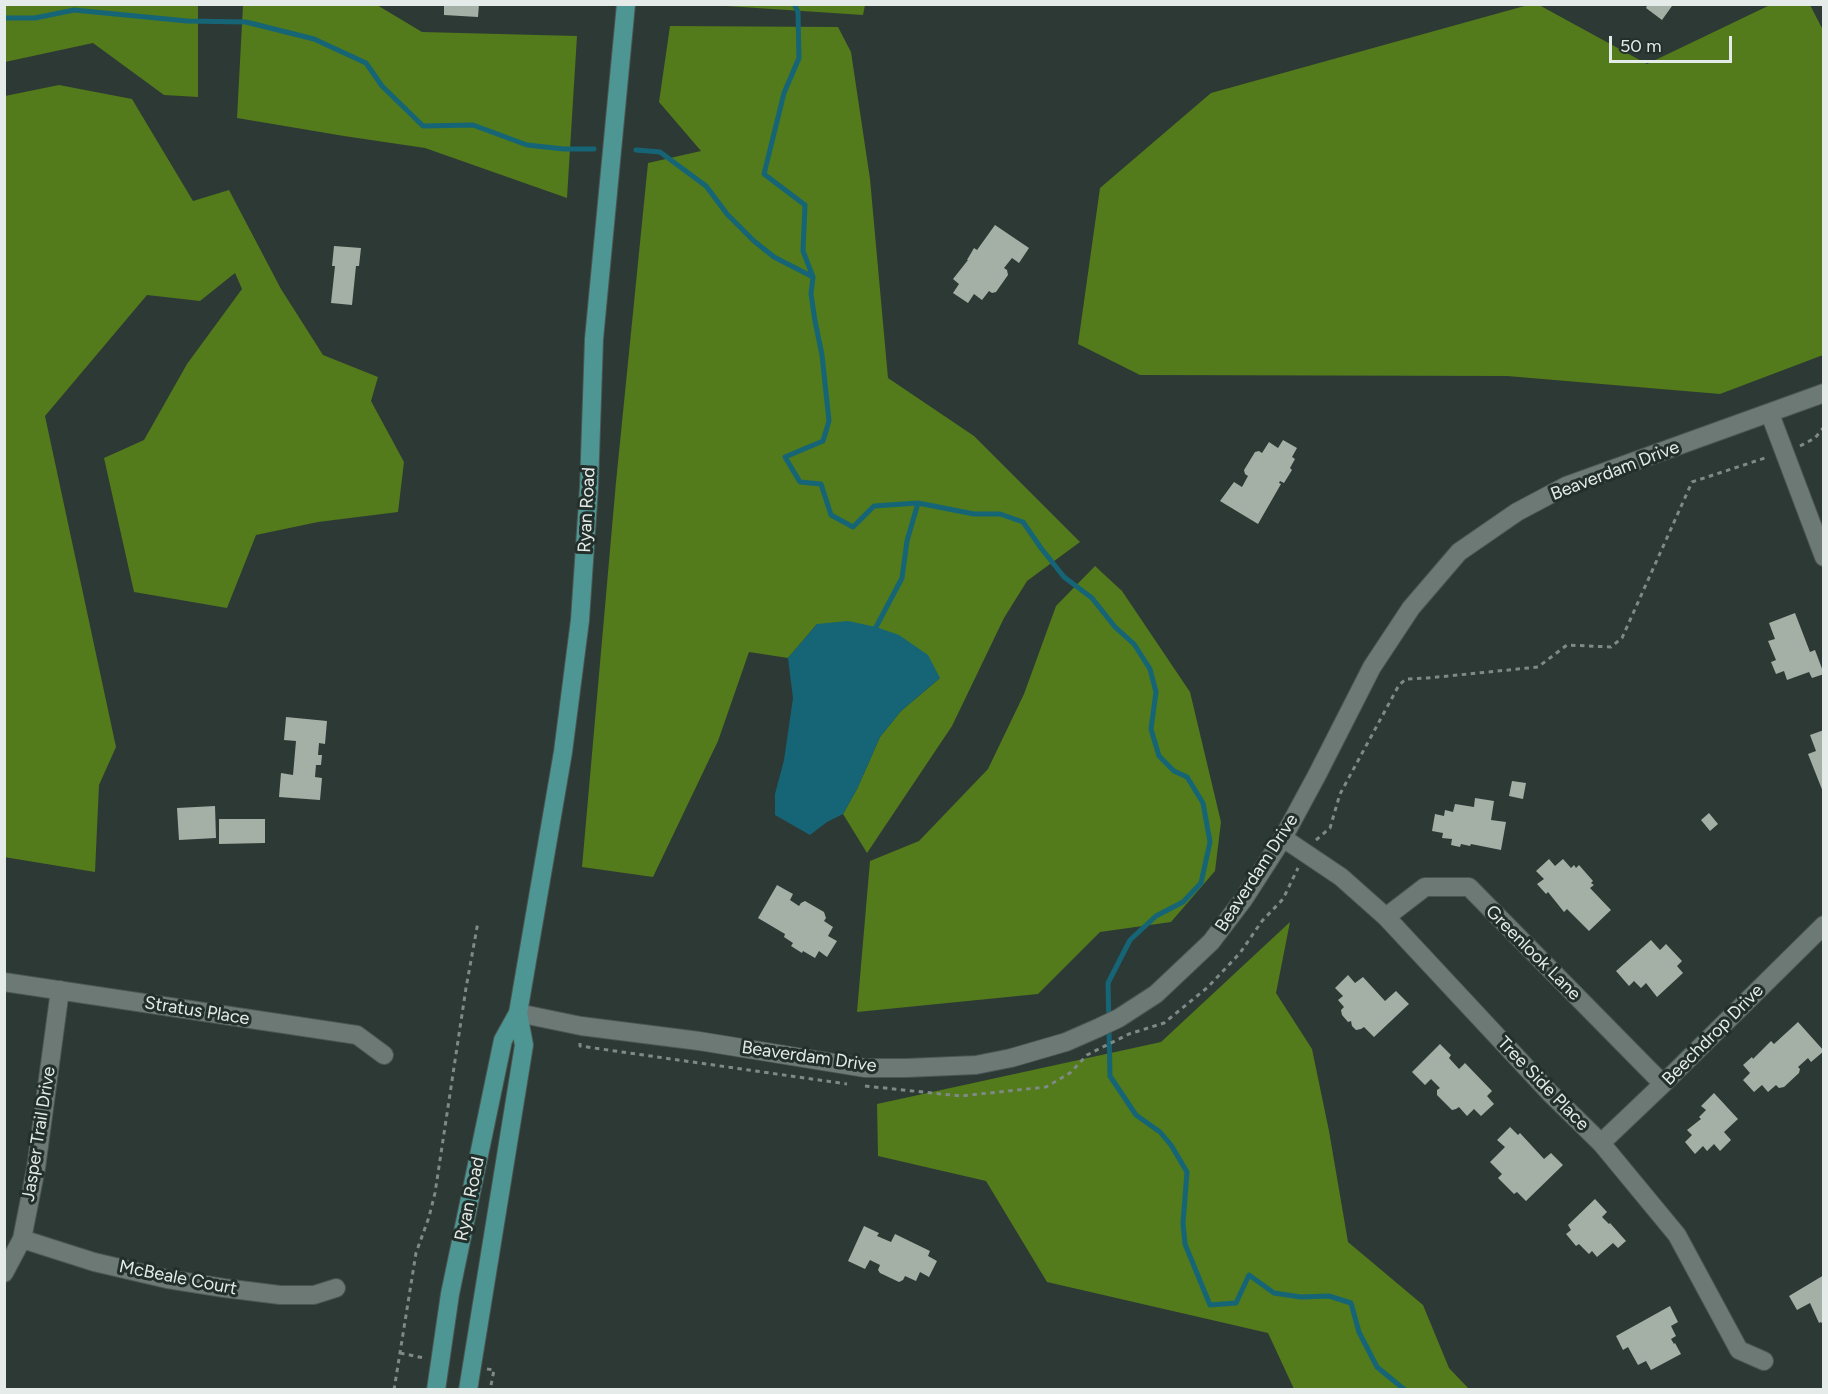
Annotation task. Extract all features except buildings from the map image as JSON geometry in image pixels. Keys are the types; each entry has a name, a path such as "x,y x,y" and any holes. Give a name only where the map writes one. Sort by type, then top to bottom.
{"main road":[{"name":"Ryan Road","path":"468,1389 524,1045 519,1013 563,752 580,620 589,487 594,339 626,4"},
{"name":"Ryan Road","path":"436,1389 450,1294 503,1040 519,1013"}],"street":[{"name":"Beaverdam Drive","path":"519,1013 581,1026 699,1041 866,1068 976,1065 1011,1058 1066,1042 1098,1028 1119,1018 1156,994 1211,942 1243,900 1282,838 1317,775 1372,667 1411,608 1459,552 1517,512 1566,486 1824,393"},
{"path":"1770,414 1824,557"},
{"name":"Tree Side Place","path":"1282,838 1341,877 1386,917 1550,1093 1601,1143 1677,1235 1739,1350 1764,1361"},
{"name":"Greenlook Lane","path":"1386,917 1425,887 1469,887 1663,1084"},
{"name":"Beechdrop Drive","path":"1601,1143 1824,925"},
{"name":"Stratus Place","path":"4,982 357,1035 384,1055"},
{"name":"Jasper Trail Drive","path":"4,1273 22,1239 36,1167 60,990"},
{"name":"McBeale Court","path":"22,1239 94,1262 212,1287 280,1295 314,1295 336,1288"}],"path":[{"path":"1098,1049 1164,1023 1208,987 1240,953 1262,921 1283,898 1306,852 1330,828 1340,794 1399,686 1406,679 1538,667 1567,645 1611,647 1622,638 1692,482 1798,446 1815,438 1824,427"},
{"path":"394,1389 416,1253 435,1193 478,922"}],"green space":[{"path":"865,4 863,15 711,5"},
{"path":"4,5 198,5 198,97 164,95 93,43 5,62"},
{"path":"243,5 377,5 422,32 577,36 567,198 425,148 237,118"},
{"path":"1528,5 1539,5 1647,64 1770,5 1810,5 1824,32 1823,355 1720,394 1507,376 1140,375 1078,344 1100,188 1211,93"},
{"path":"670,26 838,27 851,52 870,179 888,378 974,436 1080,542 1027,581 1004,618 952,726 867,853 843,814 880,737 901,711 940,678 817,624 788,658 749,652 718,741 653,877 582,867 616,482 648,163 701,151 659,102"},
{"path":"59,85 132,99 193,201 229,190 281,289 323,355 378,377 371,401 404,462 398,512 318,522 256,535 227,608 134,592 104,458 144,440 187,364 242,289 235,273 200,301 147,295 45,416 116,747 99,785 95,872 4,857 5,96"},
{"path":"1095,566 1122,591 1190,692 1221,822 1215,871 1171,922 1100,932 1038,994 857,1012 870,861 919,841 988,769 1024,694 1056,606"},
{"path":"1290,922 1276,993 1312,1049 1348,1242 1423,1305 1449,1368 1469,1389 1294,1389 1268,1333 1047,1282 986,1181 878,1156 877,1104 1161,1042"}],"water":[{"path":"848,621 899,635 928,655 940,678 901,711 880,737 843,814 827,822 810,835 775,815 775,794 784,760 793,698 788,658 817,624"}],"waterway":[{"path":"794,4 798,12 799,58 784,93 764,174 805,205 803,251 813,277 811,294 822,355 829,421 823,441 785,457 800,482 821,484 831,515 853,527 874,506 918,503 974,514 1000,514 1023,522 1064,577 1092,598 1115,627 1134,644 1150,669 1156,692 1151,729 1159,756 1174,771 1187,777 1203,803 1210,842 1201,883 1183,902 1156,916 1130,940 1108,983 1110,1076 1136,1115 1160,1132 1171,1145 1187,1172 1183,1223 1185,1244 1210,1305 1236,1303 1249,1275 1274,1293 1301,1297 1329,1296 1351,1303 1359,1332 1377,1367 1405,1390"},
{"path":"4,18 35,18 74,10 187,21 246,22 314,39 366,63 382,86 423,126 473,125 527,145 594,149"},
{"path":"636,150 660,152 706,186 727,214 754,241 774,257 813,277"},
{"path":"876,627 902,578 907,541 918,503"}]}
